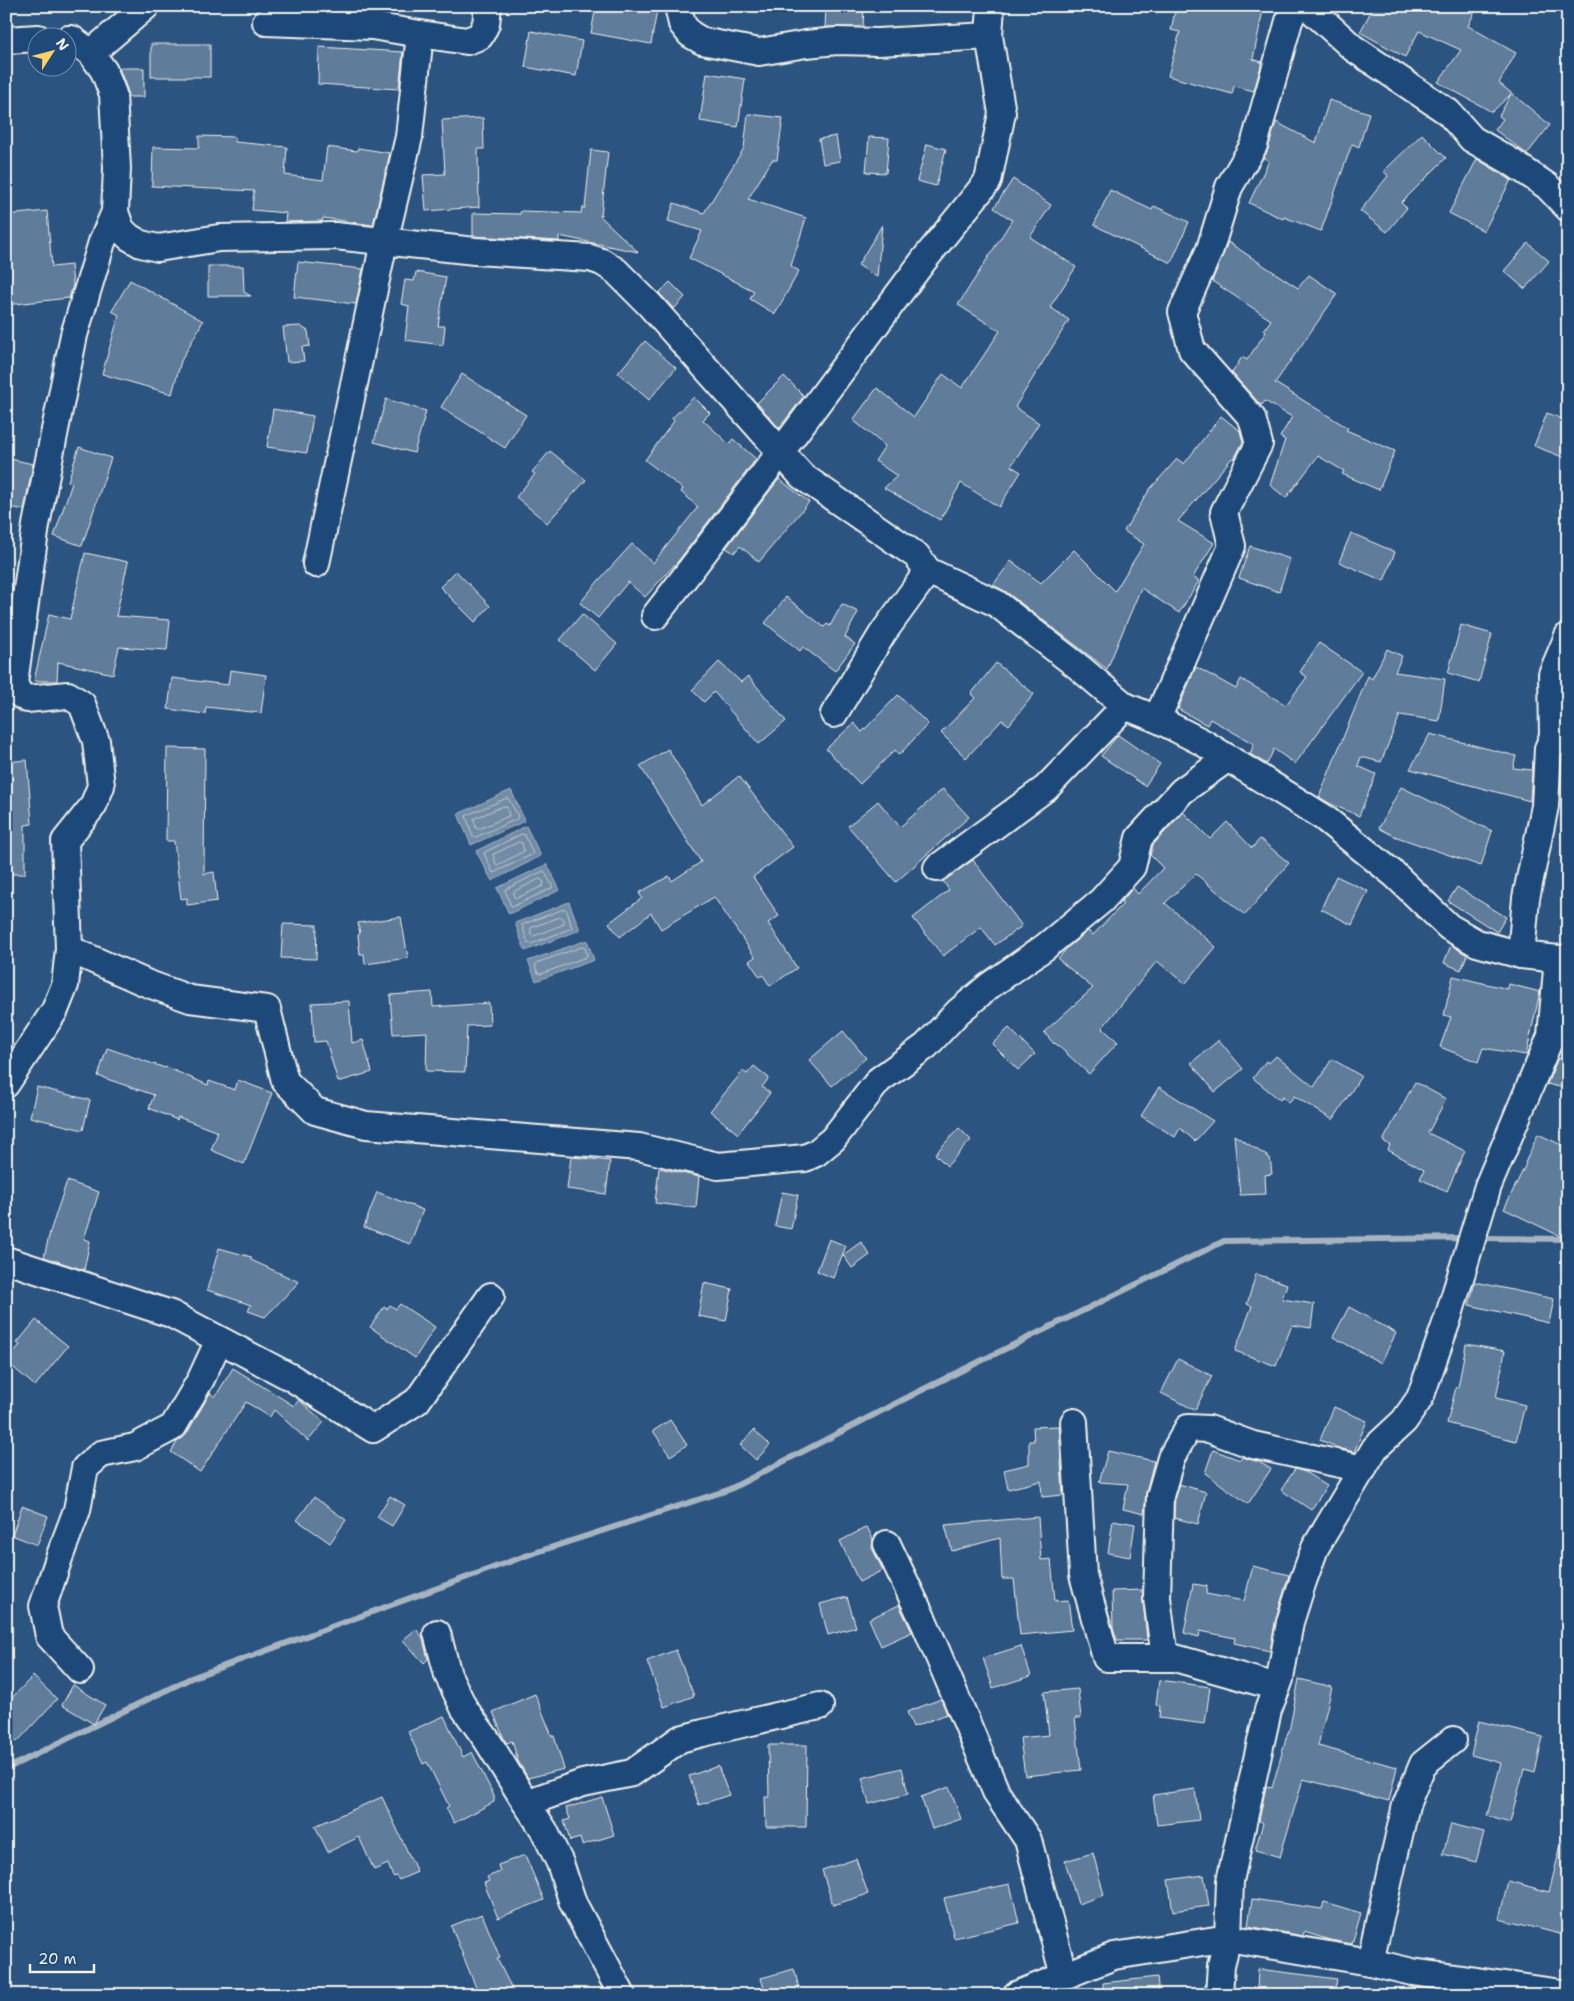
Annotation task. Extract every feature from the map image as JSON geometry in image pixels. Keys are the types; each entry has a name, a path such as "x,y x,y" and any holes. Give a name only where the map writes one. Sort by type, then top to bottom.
{"street":[{"path":"91,53 146,6"},
{"path":"266,22 372,26 467,41 480,36 486,24 488,6"},
{"path":"678,6 682,24 690,34 702,41 759,52 837,41 878,42 988,36"},
{"path":"655,616 924,260 988,181 1002,114 988,36 991,6"},
{"path":"1157,719 1232,546 1224,512 1259,444 1252,418 1192,350 1182,312 1210,249 1229,187 1254,145 1289,21 1296,6"},
{"path":"1307,6 1353,48 1448,112 1472,139 1510,161 1547,186 1568,208"},
{"path":"316,564 384,242 409,137 420,34"},
{"path":"6,40 28,39"},
{"path":"6,1084 55,1010 65,986 69,950 65,841 93,806 101,786 96,741 82,704 68,695 27,699 18,694 14,683 36,525 74,335 102,242 114,212 117,168 113,94 104,71 91,53 78,43"},
{"path":"114,212 121,229 129,237 142,244 158,248 219,238 335,236 475,251 590,258 602,262 616,271 649,304 802,476 917,556 928,571 996,603 1080,668 1125,706 1157,719 1202,742 1322,817 1395,875 1449,927 1477,943 1521,955 1563,959 1551,1036 1488,1186 1448,1318 1420,1398 1404,1421 1375,1448 1315,1548 1290,1622 1277,1687 1268,1710 1230,1881 1228,1938 1221,1965 1219,1995"},
{"path":"834,714 883,633 928,571"},
{"path":"1521,955 1526,898 1545,806 1548,749 1553,736 1552,674 1568,636"},
{"path":"937,868 1046,788 1125,706"},
{"path":"1548,749 1568,732"},
{"path":"69,950 146,983 190,999 268,1009 285,1081 315,1111 357,1123 437,1132 560,1139 639,1147 718,1166 805,1158 816,1153 833,1139 879,1080 926,1046 958,1012 989,986 1045,947 1101,901 1132,867 1139,838 1182,791 1228,758"},
{"path":"6,1260 171,1314 292,1378 372,1429 417,1401 491,1296"},
{"path":"80,1670 49,1636 43,1606 58,1558 77,1510 85,1468 101,1454 135,1447 173,1427 201,1379 219,1340"},
{"path":"1074,1422 1083,1575 1106,1658 1175,1658 1277,1687"},
{"path":"1165,1658 1157,1598 1160,1496 1171,1458 1188,1428 1209,1429 1253,1445 1363,1469"},
{"path":"887,1544 925,1624 998,1794 1028,1840 1064,1976"},
{"path":"437,1633 448,1674 464,1708 487,1740 544,1830 560,1863 574,1904 622,1995"},
{"path":"526,1803 583,1784 632,1773 680,1740 703,1732 820,1706"},
{"path":"1370,1962 1406,1805 1423,1764 1453,1740"},
{"path":"1016,1995 1114,1956 1228,1938 1370,1962 1412,1972 1568,1994"}],"water":[{"path":"511,790 525,821 471,845 458,814"},
{"path":"526,826 541,856 492,881 476,851"},
{"path":"547,864 560,890 509,914 497,888"},
{"path":"569,902 580,930 525,951 515,923"},
{"path":"587,940 594,960 536,981 528,961"}],"building":[{"path":"596,6 637,6 657,10 651,44 591,33"},
{"path":"826,6 864,6 863,27 825,27"},
{"path":"1176,6 1247,6 1263,10 1253,59 1262,62 1254,91 1234,86 1232,94 1168,76 1180,32 1171,30"},
{"path":"1374,6 1465,6 1475,11 1468,26 1516,53 1499,83 1550,125 1527,154 1495,130 1503,119 1499,116 1511,94 1492,112 1438,82 1461,50 1419,31 1405,57 1360,32"},
{"path":"531,31 582,41 576,76 525,67"},
{"path":"151,44 210,44 210,77 151,77"},
{"path":"319,47 403,52 399,89 318,84"},
{"path":"119,68 144,68 144,97 128,97"},
{"path":"707,73 745,79 738,127 700,121"},
{"path":"1329,100 1369,113 1359,147 1352,144 1321,231 1284,217 1283,219 1249,203 1269,161 1264,158 1276,122 1316,143"},
{"path":"748,114 783,118 777,160 772,160 748,199 806,218 791,266 799,271 775,314 750,299 754,291 689,258 702,231 668,221 674,203 704,213 744,148"},
{"path":"483,118 484,149 478,149 479,207 426,211 423,175 445,174 442,120"},
{"path":"1422,134 1446,158 1401,203 1407,208 1387,232 1360,211 1388,176 1384,171"},
{"path":"199,136 235,137 235,142 287,147 285,175 323,180 327,147 357,151 358,148 390,153 373,225 323,218 322,221 285,222 286,213 252,210 254,191 152,186 153,147 199,148"},
{"path":"836,136 840,161 823,164 819,139"},
{"path":"869,137 889,138 886,173 866,172"},
{"path":"927,144 946,149 936,186 917,181"},
{"path":"591,150 608,152 601,216 599,215 638,252 559,236 559,241 473,236 473,213 520,214 521,211 581,213 582,208 585,208"},
{"path":"1477,159 1511,180 1484,231 1449,213"},
{"path":"1013,179 1051,205 1030,237 1076,267 1050,307 1069,320 1015,407 1039,423 1011,466 1021,472 999,507 961,483 940,520 884,488 897,476 875,461 885,446 853,420 877,388 914,417 943,374 962,388 1000,331 958,305 1012,220 994,208"},
{"path":"1110,190 1152,210 1154,206 1189,222 1171,263 1094,225"},
{"path":"47,211 52,267 71,265 73,285 69,298 6,305 6,215"},
{"path":"882,225 877,277 858,265"},
{"path":"1228,242 1298,288 1309,275 1337,294 1275,383 1348,428 1346,430 1395,451 1379,490 1342,474 1344,471 1318,456 1286,498 1270,485 1285,440 1280,437 1292,417 1265,401 1262,405 1232,373 1242,357 1247,360 1266,332 1264,330 1271,320 1212,281"},
{"path":"1528,243 1549,261 1525,289 1504,271"},
{"path":"298,262 363,269 356,304 294,297"},
{"path":"208,266 243,266 244,292 251,296 208,296"},
{"path":"416,272 446,277 438,326 445,326 443,345 405,340 409,306 401,304 405,280 414,281"},
{"path":"130,280 203,321 181,361 172,394 102,374 119,315 112,311"},
{"path":"670,282 685,297 674,309 659,293"},
{"path":"300,326 308,331 310,346 302,347 304,361 287,362 283,327"},
{"path":"645,341 676,368 649,400 618,373"},
{"path":"462,374 526,415 505,448 441,407"},
{"path":"784,376 804,396 779,428 757,403"},
{"path":"694,397 710,413 703,420 729,444 733,439 756,459 679,560 645,597 628,582 598,618 580,603 599,580 632,544 653,563 698,507 681,492 683,489 645,460 674,421 672,418"},
{"path":"386,399 426,411 414,453 374,442"},
{"path":"273,409 313,416 307,453 267,447"},
{"path":"1547,413 1568,421 1568,459 1534,446"},
{"path":"1221,416 1240,431 1243,442 1234,459 1232,458 1178,521 1214,543 1193,577 1199,581 1179,613 1141,588 1107,669 1005,591 993,585 1011,561 1041,583 1074,550 1115,591 1144,544 1124,531 1150,489 1177,459 1184,464"},
{"path":"79,447 111,458 82,546 54,536 72,483 68,481"},
{"path":"550,451 586,480 547,523 516,497 535,474 532,472"},
{"path":"6,458 33,464 24,510 6,506"},
{"path":"779,479 809,502 759,562 740,546 734,553 726,548"},
{"path":"1351,533 1395,552 1384,581 1339,562"},
{"path":"1250,546 1290,559 1279,592 1239,578"},
{"path":"85,553 128,562 116,616 170,620 167,650 119,647 113,674 58,662 57,681 34,681 49,614 70,619"},
{"path":"456,571 490,606 475,622 440,587"},
{"path":"786,597 824,627 827,624 830,626 842,604 858,612 845,637 855,644 835,671 803,647 800,651 765,623"},
{"path":"582,614 617,644 595,670 560,640"},
{"path":"1461,625 1492,634 1479,682 1448,673"},
{"path":"1319,643 1362,672 1295,764 1274,749 1267,764 1250,754 1254,744 1210,719 1207,725 1178,709 1196,667 1236,689 1241,679 1286,705 1307,677 1300,672"},
{"path":"1387,649 1402,656 1395,672 1445,679 1439,721 1400,715 1381,762 1361,757 1358,766 1376,774 1359,816 1319,797 1368,676 1372,679"},
{"path":"719,662 741,682 748,676 786,721 759,744 714,692 704,702 692,690"},
{"path":"996,663 1034,694 1009,725 1002,720 966,758 941,733 975,698 971,694"},
{"path":"230,670 266,675 261,713 206,707 205,714 168,709 172,678 228,685"},
{"path":"898,695 928,724 899,755 895,750 860,784 826,749 854,723 862,732"},
{"path":"1430,734 1516,756 1513,768 1532,770 1530,801 1410,769"},
{"path":"1118,735 1160,764 1145,786 1101,756"},
{"path":"167,748 205,749 204,874 214,872 217,901 187,905 187,898 181,899 174,841 166,841"},
{"path":"668,749 702,805 739,776 793,847 753,877 779,916 768,923 797,968 770,986 763,975 760,977 749,961 755,957 714,897 661,929 651,913 620,937 609,923 642,898 639,893 669,876 672,881 701,862 640,766"},
{"path":"27,760 32,824 25,825 25,874 6,874 6,762"},
{"path":"1401,787 1492,831 1481,866 1394,836 1379,828"},
{"path":"943,789 969,817 896,882 848,826 878,801 900,827"},
{"path":"1183,812 1210,839 1227,822 1252,848 1260,839 1289,863 1245,915 1196,874 1165,903 1216,947 1185,984 1157,961 1102,1028 1118,1042 1089,1074 1054,1044 1044,1032 1093,988 1058,959 1068,947 1088,931 1093,935 1123,904 1121,902 1133,888 1138,894 1163,868 1150,855 1153,845"},
{"path":"973,860 1022,926 995,945 981,927 943,956 913,918 949,890 943,881"},
{"path":"1336,876 1368,891 1352,925 1321,909"},
{"path":"1457,887 1506,917 1497,932 1448,901"},
{"path":"401,917 408,958 365,964 364,954 360,954 358,923"},
{"path":"283,924 317,925 316,959 281,958"},
{"path":"1451,945 1467,955 1461,970 1444,963"},
{"path":"1453,976 1508,989 1509,984 1540,992 1526,1055 1483,1048 1478,1062 1440,1047 1451,1017 1444,1015"},
{"path":"432,992 433,1007 489,1003 490,1025 467,1026 465,1072 426,1071 427,1032 393,1034 390,995"},
{"path":"349,1001 352,1043 363,1040 372,1072 338,1082 326,1041 314,1042 312,1003"},
{"path":"1009,1028 1035,1054 1018,1070 992,1044"},
{"path":"843,1031 866,1058 832,1086 809,1060"},
{"path":"1219,1040 1243,1069 1215,1092 1191,1063"},
{"path":"107,1048 166,1067 208,1085 209,1081 235,1090 238,1080 272,1093 244,1164 211,1150 218,1132 178,1117 177,1120 149,1108 154,1095 98,1076"},
{"path":"1276,1056 1314,1087 1332,1059 1361,1076 1333,1120 1294,1096 1289,1103 1283,1097 1280,1100 1253,1078 1266,1061 1269,1063"},
{"path":"1558,1058 1568,1060 1568,1089 1547,1084"},
{"path":"754,1066 769,1078 762,1087 770,1093 738,1134 710,1111 743,1071 747,1074"},
{"path":"1415,1082 1446,1099 1428,1133 1465,1151 1447,1191 1420,1179 1424,1170 1388,1150 1390,1145 1383,1141"},
{"path":"37,1087 90,1100 83,1130 30,1117"},
{"path":"1159,1087 1213,1121 1195,1141 1180,1128 1175,1137 1141,1116"},
{"path":"959,1128 971,1140 947,1166 935,1154"},
{"path":"1538,1134 1568,1148 1568,1219 1560,1236 1504,1209"},
{"path":"1234,1135 1270,1158 1272,1174 1265,1175 1266,1194 1240,1195"},
{"path":"571,1157 610,1161 606,1194 567,1189"},
{"path":"659,1168 699,1177 696,1208 655,1203"},
{"path":"67,1181 99,1192 84,1239 90,1241 84,1270 44,1257"},
{"path":"377,1192 423,1210 410,1244 364,1227"},
{"path":"782,1192 798,1195 791,1229 775,1226"},
{"path":"829,1239 846,1246 833,1278 817,1271"},
{"path":"861,1242 870,1255 852,1268 843,1255"},
{"path":"219,1248 251,1257 251,1260 299,1282 265,1317 248,1311 251,1305 207,1290"},
{"path":"1256,1274 1287,1284 1282,1299 1314,1304 1311,1328 1292,1325 1276,1366 1235,1351 1252,1306 1247,1304"},
{"path":"1475,1282 1554,1299 1549,1323 1469,1305"},
{"path":"704,1283 732,1289 726,1321 698,1316"},
{"path":"400,1304 435,1327 415,1358 370,1327 384,1307 387,1309 390,1305 396,1309"},
{"path":"1349,1307 1396,1333 1381,1363 1333,1337"},
{"path":"36,1320 68,1346 35,1386 6,1361 20,1345 17,1343"},
{"path":"1466,1344 1505,1351 1496,1398 1525,1405 1516,1441 1447,1423 1456,1387 1458,1388"},
{"path":"1178,1359 1212,1376 1195,1410 1161,1393"},
{"path":"233,1368 294,1406 299,1400 324,1422 308,1441 274,1410 270,1417 246,1402 200,1472 171,1452 177,1442 186,1435 210,1393 215,1397"},
{"path":"1334,1407 1367,1421 1354,1452 1320,1440"},
{"path":"670,1420 687,1445 670,1456 653,1431"},
{"path":"1059,1426 1063,1495 1042,1497 1041,1481 1008,1489 1004,1470 1029,1464 1029,1441 1034,1441 1033,1427"},
{"path":"754,1430 770,1445 756,1460 740,1445"},
{"path":"1213,1450 1240,1460 1242,1457 1259,1462 1271,1469 1248,1504 1205,1473"},
{"path":"1108,1451 1154,1461 1146,1492 1144,1514 1123,1509 1128,1484 1099,1482"},
{"path":"1295,1469 1305,1472 1327,1486 1311,1510 1281,1490"},
{"path":"1179,1484 1206,1492 1198,1524 1174,1518 1175,1498"},
{"path":"390,1496 405,1505 392,1526 377,1517"},
{"path":"314,1497 346,1520 330,1543 297,1520"},
{"path":"22,1506 48,1516 37,1545 12,1535"},
{"path":"1038,1517 1041,1560 1051,1559 1055,1601 1068,1600 1072,1630 1020,1635 1014,1579 1002,1579 1000,1538 952,1551 945,1525"},
{"path":"1113,1520 1135,1524 1130,1557 1108,1553"},
{"path":"867,1527 873,1539 872,1548 883,1570 859,1582 840,1541"},
{"path":"1253,1566 1289,1575 1276,1618 1270,1651 1234,1643 1235,1638 1200,1631 1199,1637 1184,1633 1193,1584 1207,1586 1206,1594 1244,1601"},
{"path":"1142,1590 1147,1640 1117,1640 1113,1627 1112,1591"},
{"path":"847,1597 856,1627 828,1635 820,1604"},
{"path":"899,1605 912,1632 881,1646 869,1619"},
{"path":"416,1629 422,1636 428,1659 424,1663 403,1640"},
{"path":"1021,1646 1031,1676 993,1688 983,1658"},
{"path":"676,1650 694,1696 664,1707 647,1661"},
{"path":"33,1676 57,1699 17,1742 6,1732 6,1704"},
{"path":"1299,1679 1332,1687 1318,1746 1397,1767 1389,1801 1303,1779 1280,1857 1255,1850 1263,1823 1259,1821 1266,1786 1272,1788 1289,1732"},
{"path":"1159,1680 1210,1687 1205,1724 1159,1718 1160,1706 1156,1705"},
{"path":"73,1685 105,1705 94,1724 62,1705"},
{"path":"1078,1689 1081,1718 1075,1718 1081,1770 1025,1776 1020,1738 1049,1735 1044,1692"},
{"path":"535,1694 552,1736 554,1736 564,1769 528,1778 518,1761 512,1741 507,1743 505,1741 493,1712"},
{"path":"941,1699 947,1714 913,1727 907,1712"},
{"path":"444,1716 463,1757 472,1752 494,1796 494,1802 454,1823 446,1808 449,1806 427,1762 423,1764 408,1732"},
{"path":"1479,1721 1543,1737 1535,1772 1524,1769 1510,1823 1487,1816 1501,1763 1471,1755"},
{"path":"768,1745 807,1745 806,1827 766,1827 765,1797 769,1797"},
{"path":"718,1766 729,1795 699,1805 689,1776"},
{"path":"902,1768 908,1794 869,1804 862,1778"},
{"path":"949,1787 961,1819 932,1829 921,1797"},
{"path":"1195,1789 1199,1820 1157,1825 1153,1795"},
{"path":"382,1797 417,1872 399,1880 396,1876 393,1877 388,1864 374,1870 359,1837 328,1852 315,1826"},
{"path":"602,1797 614,1835 582,1845 580,1838 570,1841 564,1821 570,1819 566,1808"},
{"path":"1451,1824 1484,1832 1476,1862 1443,1854"},
{"path":"1562,1841 1568,1841 1568,1936 1499,1919 1508,1881 1549,1892"},
{"path":"1093,1853 1104,1895 1078,1904 1065,1861"},
{"path":"525,1855 544,1900 498,1918 484,1883 489,1881 487,1877 500,1872 498,1865"},
{"path":"856,1859 868,1894 833,1905 822,1870"},
{"path":"1204,1875 1209,1906 1173,1911 1168,1880"},
{"path":"1010,1884 1019,1923 954,1938 944,1898"},
{"path":"1252,1899 1322,1909 1324,1902 1361,1913 1352,1944 1304,1932 1303,1936 1248,1926"},
{"path":"482,1914 500,1958 497,1959 515,1995 479,1995 451,1926"},
{"path":"794,1969 801,1995 766,1995 761,1978"},
{"path":"1258,1969 1337,1979 1334,1995 1295,1995 1257,1992"},
{"path":"1157,1977 1159,1995 1103,1995 1103,1983"}],"waterway":[{"path":"6,1769 191,1678 528,1555 728,1490 918,1392 1224,1241 1467,1238"},
{"path":"1479,1238 1568,1239"}]}
